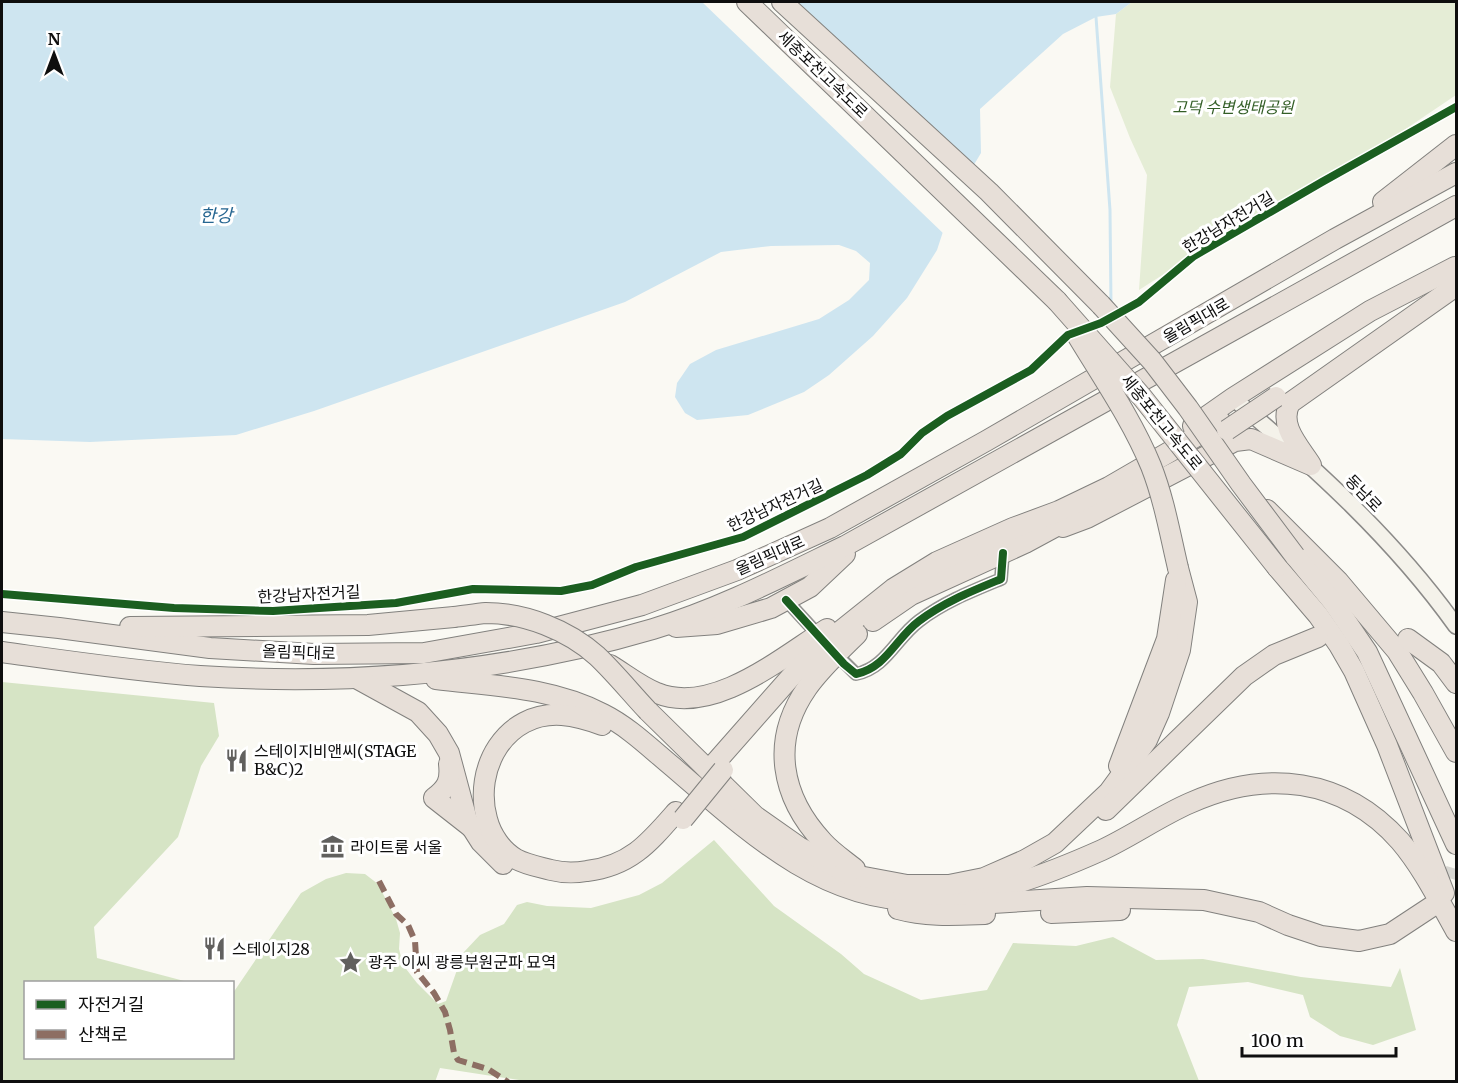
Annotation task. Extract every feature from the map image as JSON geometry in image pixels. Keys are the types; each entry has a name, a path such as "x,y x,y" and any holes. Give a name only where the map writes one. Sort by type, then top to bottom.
{"highway":[{"name":"세종포천고속도로","path":"747,2 1057,301 1142,397 1318,615 1354,671 1387,745 1425,840 1456,929"},
{"name":"세종포천고속도로","path":"782,2 989,192 1094,297 1152,361 1241,484 1301,552 1367,652 1456,844"},
{"path":"1335,239 1456,145"},
{"name":"올림픽대로","path":"2,622 210,648 314,654 424,653 536,633 642,605 737,570 830,528 986,441 1335,239 1456,173"},
{"name":"올림픽대로","path":"2,652 202,676 358,679 410,676 570,651 656,628 753,591 861,538 1456,206"},
{"path":"1019,535 1059,511 1224,426 1456,276"},
{"path":"719,767 803,676 825,656 884,612 911,595 1003,553 1019,535 1084,488 1157,451 1233,398 1370,311 1456,276"},
{"path":"1311,465 1287,427 1286,411 1290,403 1456,276"},
{"path":"1055,843 1109,792 1147,740 1159,713 1180,650 1187,602 1165,513 1151,468 1133,429 1057,301"},
{"path":"653,702 716,694 736,687 860,607 937,562 1019,535 1087,518 1235,441 1251,439 1311,465"},
{"path":"656,628 717,624 760,612 810,587 861,538"},
{"path":"1301,552 1338,581 1397,651 1424,693 1456,752"},
{"path":"358,679 418,712 438,734 447,750 467,820 481,842 501,862 526,877 579,882 606,878 642,864 653,856 680,816 796,670 823,645 893,589"},
{"path":"59,628 368,625 486,614 512,616 539,623 563,633 597,656 653,702 755,816 799,847 848,874 897,909 938,915 1133,910 1176,899"},
{"path":"857,634 829,662 807,689 792,717 783,749 787,782 803,814 823,842 865,886 883,897 920,901 993,903 1087,897 1204,900 1258,912 1321,936 1359,941 1390,934 1431,907"},
{"path":"410,676 517,687 567,699 602,714 631,731 760,842 820,876 865,886 949,885 984,878 1025,860 1099,816 1244,676 1274,655 1318,637"},
{"path":"1408,639 1441,663 1456,683"},
{"path":"644,743 589,720 561,715 540,717 522,724 506,735 491,757 483,782 484,807 490,828 500,845 516,859 557,872 577,873 618,864 634,855 680,816"},
{"path":"447,750 450,773 448,785 434,798 473,829"},
{"path":"920,901 962,896 1058,868 1104,849 1188,804 1218,791 1247,784 1274,782 1311,786 1333,794 1374,818 1400,841 1456,929"}],"main road":[{"name":"동남로","path":"1233,398 1311,465 1413,570 1456,626"}],"street":[{"path":"786,600 844,664 856,674 868,672 879,664 916,623 963,595 1001,579 1003,553"}],"green space":[{"name":"고덕 수변생태공원","path":"1132,2 1456,2 1456,95 1382,145 1253,217 1139,290 1147,175 1110,87 1116,14"},
{"path":"2,682 214,703 219,736 201,766 178,837 94,927 97,958 184,981 24,981 24,1059 234,1059 234,992 301,893 326,879 346,873 365,874 378,884 396,919 400,933 399,949 403,965 438,1004 446,1001 463,953 480,935 504,924 517,905 527,902 547,906 591,908 639,895 662,883 714,840 774,906 841,954 864,974 921,1000 987,990 1013,943 1076,946 1113,937 1156,960 1203,959 1301,977 1391,987 1400,968 1416,1030 1373,1045 1340,1036 1310,1017 1303,995 1248,982 1189,987 1177,1025 1199,1081 532,1082 440,1068 435,1082 2,1081"}],"water":[{"name":"한강","path":"2,2 1132,2 1116,14 1096,17 1063,34 980,109 981,153 954,198 937,250 907,298 873,336 829,375 804,392 748,415 697,420 685,413 675,397 677,383 690,364 716,350 819,319 849,300 869,280 870,263 856,251 839,245 771,246 721,252 625,302 314,411 236,435 90,442 2,439"}],"pier":[{"path":"702,2 798,2 975,169 957,199 945,235"}],"waterway":[{"path":"1096,17 1110,210 1111,305"}],"tunnel":[{"path":"1435,903 1452,882 1456,869"}],"marked path":[{"path":"379,881 396,914 408,925 415,941 417,972 434,993 445,1012 454,1053 458,1060 488,1069 508,1082"}],"cycle path":[{"name":"한강남자전거길","path":"2,594 174,608 273,611 396,603 473,589 561,591 592,585 636,567 743,537 867,475 901,454 922,433 947,416 1031,370 1068,335 1101,323 1139,302 1194,256 1456,107"},
{"path":"786,600 844,664 856,674 875,666 911,628 938,608 1001,579 1003,553"}],"place":[{"name":"스테이지비앤씨(STAGE B&C)2","path":"236,760"},
{"name":"라이트룸 서울","path":"332,847"},
{"name":"스테이지28","path":"214,949"},
{"name":"광주 이씨 광릉부원군파 묘역","path":"350,962"}]}
